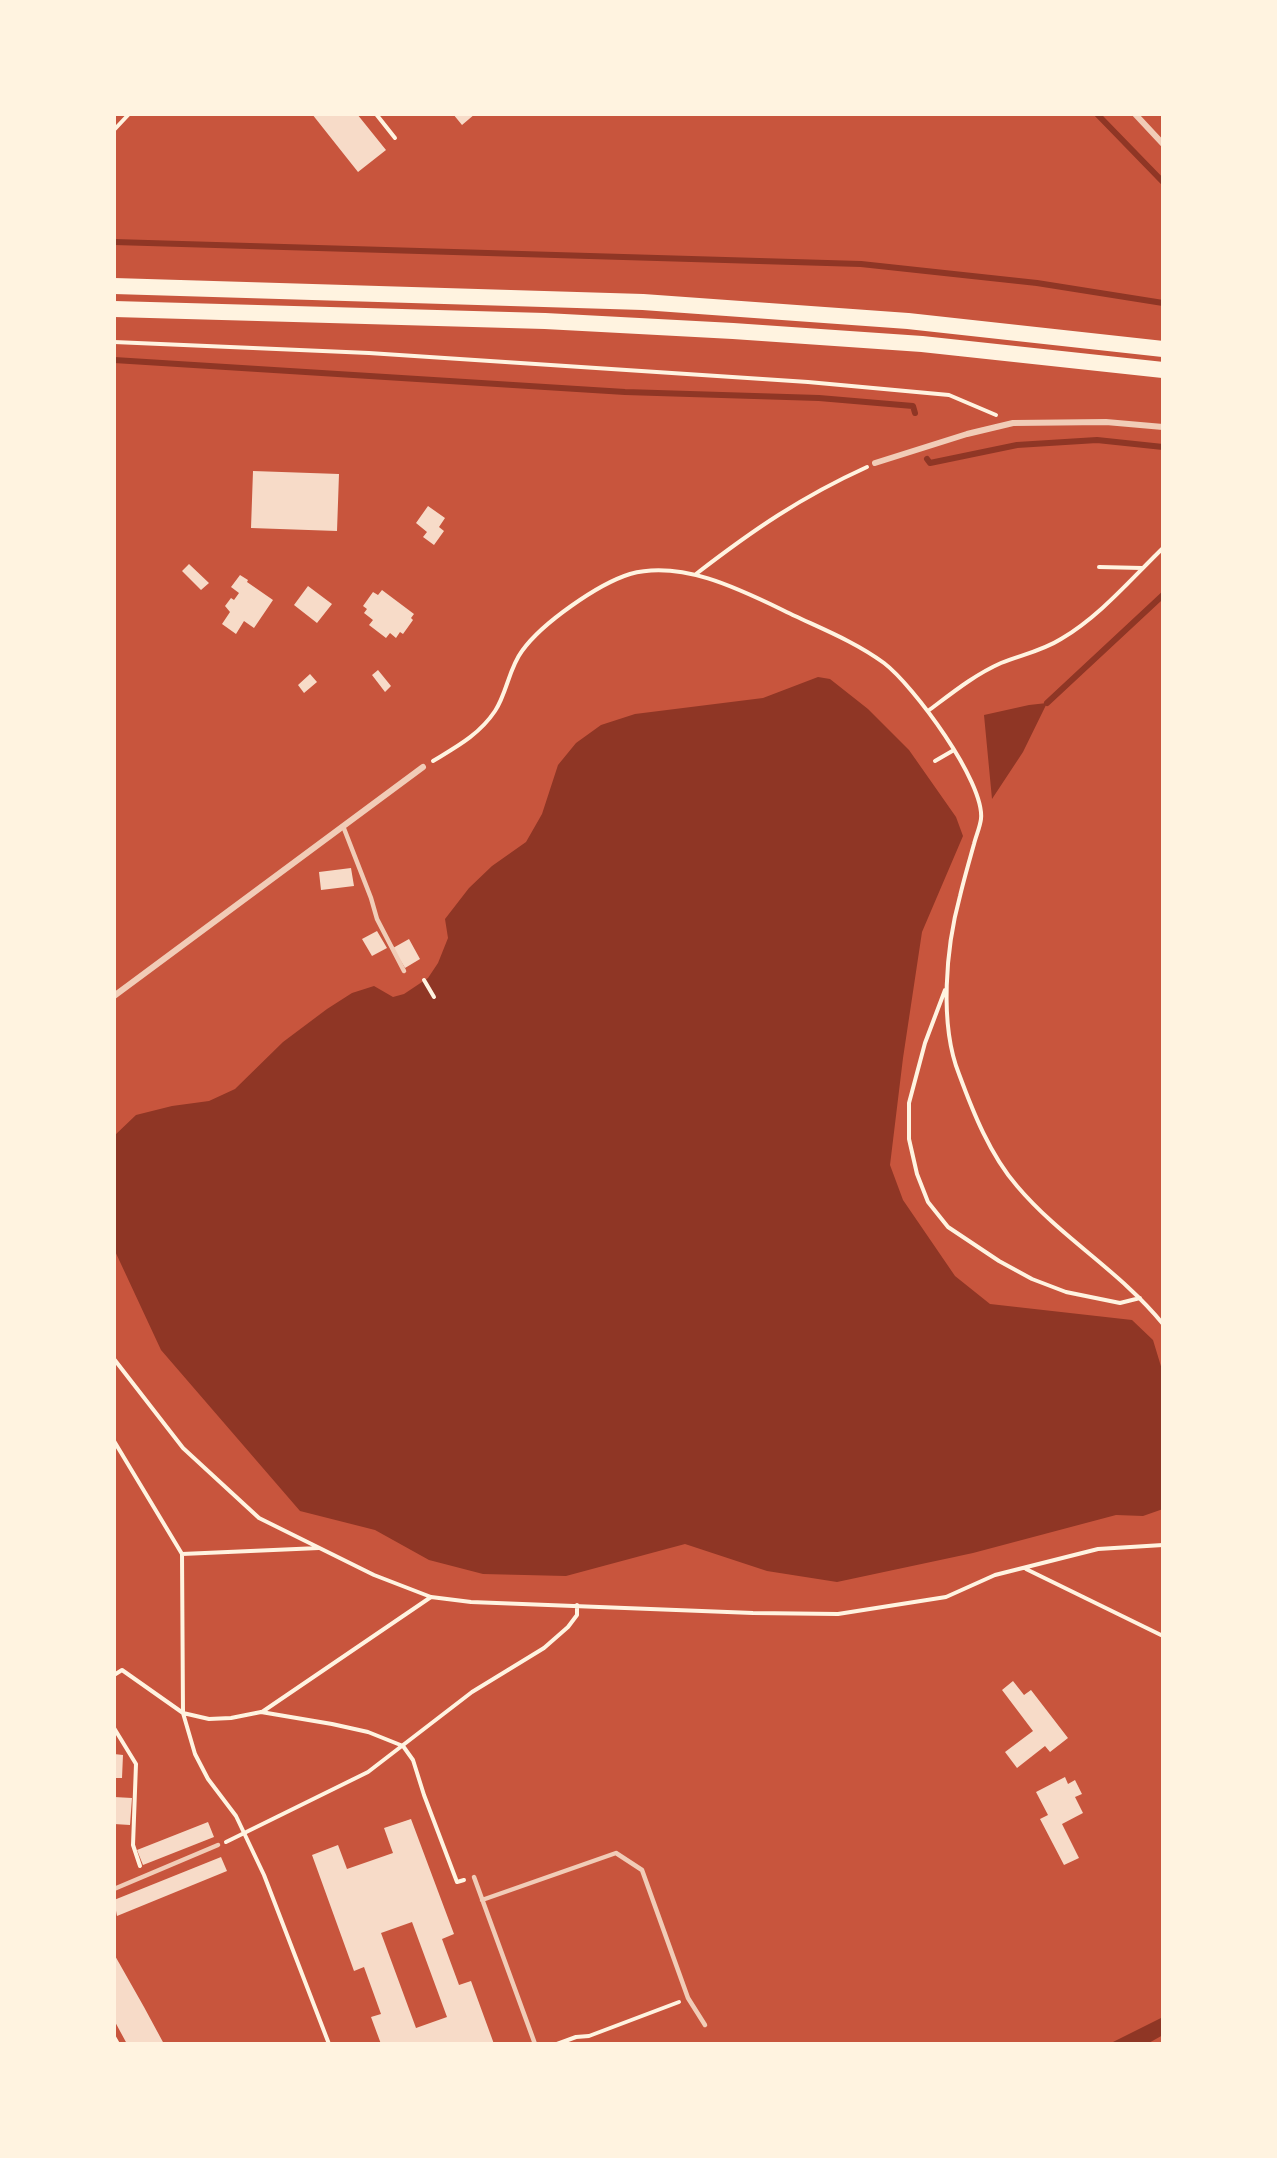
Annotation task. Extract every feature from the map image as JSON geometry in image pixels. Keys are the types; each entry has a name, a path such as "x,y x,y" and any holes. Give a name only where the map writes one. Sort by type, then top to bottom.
{"highway":[{"path":"114,286 643,302 908,321 1163,349"},
{"path":"114,309 544,321 733,331 922,344 1163,370"}],"street":[{"path":"1135,114 1163,144"},
{"path":"875,464 967,434 1013,423 1106,422 1163,427"},
{"path":"114,996 423,767"}],"lane":[{"path":"343,826 377,919 404,971"},
{"path":"114,1889 218,1845"},
{"path":"482,1900 616,1853 642,1870 688,1998 705,2025"},
{"path":"474,1877 535,2044"}],"path":[{"path":"114,130 129,114"},
{"path":"376,114 395,138"},
{"path":"114,342 369,353 808,382 949,395 1013,423"},
{"path":"695,574 743,537 798,501 875,464"},
{"path":"928,711 974,677 1002,663 1058,641 1084,625 1163,548"},
{"path":"1099,567 1142,568"},
{"path":"423,767 474,736 495,711 521,652 558,615 594,592 630,574 663,570 695,574 754,596 868,652 895,672 928,711 954,750 973,785 982,816 955,914 947,986 947,1026 957,1071 988,1142 1016,1185 1043,1213 1141,1297 1163,1323"},
{"path":"935,761 954,750"},
{"path":"424,980 434,997"},
{"path":"947,986 925,1043 909,1103 909,1139 917,1174 928,1202 948,1227 999,1261 1032,1279 1066,1292 1120,1303 1141,1297"},
{"path":"114,1359 183,1448 259,1518 374,1575 431,1597 471,1602 838,1614 946,1597 995,1575 1098,1549 1163,1545"},
{"path":"114,1441 182,1554 183,1713 195,1754 208,1779 236,1816 264,1875 329,2044"},
{"path":"182,1554 322,1548"},
{"path":"1025,1568 1163,1636"},
{"path":"261,1713 431,1597"},
{"path":"218,1845 245,1834 368,1772 472,1692 544,1648 568,1627 577,1615 577,1605"},
{"path":"114,1675 122,1670 183,1713 209,1719 261,1713 368,1732 403,1746 413,1760 458,1882 474,1877"},
{"path":"114,1728 136,1764 133,1845 144,1877"},
{"path":"557,2044 576,2037 589,2036 688,1998"},
{"path":"114,2037 118,2044"}],"shaded area":[{"path":"818,677 830,679 868,709 909,750 956,817 963,836 922,932 890,1165 903,1200 955,1276 990,1304 1132,1320 1153,1340 1163,1373 1163,1509 1143,1516 1116,1515 973,1553 837,1582 767,1571 685,1544 566,1576 483,1574 429,1560 375,1530 300,1511 161,1350 114,1249 114,1136 136,1115 172,1106 209,1101 235,1089 283,1042 352,993 374,986 393,997 404,994 428,978 438,963 448,938 445,919 469,888 492,866 526,842 542,814 558,765 576,743 601,725 635,714 763,698"},
{"path":"1047,703 1023,752 992,799 984,715"},
{"path":"1163,2017 1163,2035 1147,2044 1109,2044"}],"building":[{"path":"312,114 357,114 386,150 358,172"},
{"path":"453,114 475,114 462,125"},
{"path":"253,471 339,474 337,531 251,528"},
{"path":"428,506 445,518 439,527 444,531 434,545 423,537 427,532 416,523"},
{"path":"189,564 209,583 201,590 182,571"},
{"path":"240,575 273,600 254,628 244,621 236,634 222,624 230,612 225,606 239,593 231,587"},
{"path":"308,586 332,604 317,623 294,605"},
{"path":"382,590 414,614 411,618 413,620 403,634 400,632 396,638 390,633 386,638 369,625 373,620 364,613 367,609 363,606 373,592 378,595"},
{"path":"378,670 391,686 385,692 372,675"},
{"path":"310,674 317,682 304,693 298,685"},
{"path":"351,868 354,886 321,890 319,872"},
{"path":"377,931 387,948 372,956 362,939"},
{"path":"409,939 420,959 405,968 393,948"},
{"path":"1013,1681 1024,1695 1031,1690 1068,1738 1050,1752 1045,1746 1017,1768 1005,1752 1033,1731 1002,1690"},
{"path":"114,1754 123,1755 122,1778 114,1778"},
{"path":"1065,1777 1068,1784 1075,1780 1082,1794 1075,1797 1083,1813 1062,1824 1079,1858 1064,1865 1040,1819 1048,1815 1036,1792"},
{"path":"114,1797 132,1798 130,1825 114,1824"},
{"path":"411,1819 454,1934 442,1939 459,1985 471,1981 494,2044 381,2044 371,2017 381,2014 364,1967 354,1971 312,1855 338,1845 347,1869 393,1853 384,1828","holes":["412,1922 447,2017 416,2028 381,1933"]},
{"path":"208,1822 214,1837 143,1865 137,1850"},
{"path":"221,1857 227,1871 117,1916 114,1900"},
{"path":"114,1954 164,2044 127,2044 114,2020"}],"waterway":[{"path":"1097,114 1163,182"},
{"path":"114,242 861,264 1037,283 1163,303"},
{"path":"114,360 625,392 819,398 913,406 915,413"},
{"path":"927,459 930,463 1017,445 1097,440 1163,447"},
{"path":"1047,703 1163,595"}]}
